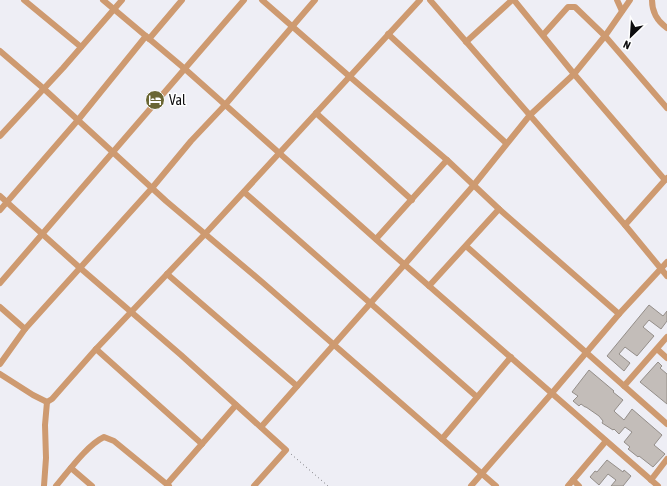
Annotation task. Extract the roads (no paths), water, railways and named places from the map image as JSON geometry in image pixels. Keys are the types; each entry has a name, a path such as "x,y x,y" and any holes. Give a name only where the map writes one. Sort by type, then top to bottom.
{"street":[{"path":"24,0 81,47"},
{"path":"103,0 185,69 429,286 658,486"},
{"path":"1,131 81,47 122,0"},
{"path":"0,210 147,37 182,0"},
{"path":"0,283 244,0"},
{"path":"262,0 447,160 473,186 619,314"},
{"path":"0,364 25,329 152,188 191,141 225,105 315,0"},
{"path":"47,402 52,399 420,0"},
{"path":"430,0 625,225 667,276"},
{"path":"466,42 513,0 574,74 666,179 625,225"},
{"path":"617,0 622,11"},
{"path":"261,427 473,186 530,115 574,74 605,36 630,0"},
{"path":"652,0 654,14 667,28"},
{"path":"543,36 568,7 570,6 576,8 605,36 667,108"},
{"path":"388,34 506,143"},
{"path":"0,51 43,88 152,188 496,486"},
{"path":"316,113 412,200"},
{"path":"376,239 447,160"},
{"path":"244,192 476,397"},
{"path":"0,196 79,268 131,312 286,450 254,486"},
{"path":"429,286 499,209"},
{"path":"466,246 667,424"},
{"path":"470,486 619,314 667,262"},
{"path":"167,274 297,386"},
{"path":"0,307 3,313 25,329"},
{"path":"624,386 667,337"},
{"path":"657,349 667,358"},
{"path":"96,350 202,444"},
{"path":"442,439 511,357"},
{"path":"0,374 33,396 47,402"},
{"path":"44,486 47,402"},
{"path":"56,486 97,440 104,437 114,441 168,485 236,405"},
{"path":"568,486 606,441"},
{"path":"651,480 667,459"},
{"path":"71,468 92,486"},
{"path":"573,480 579,486"}],"place":[{"name":"Val","path":"155,100"}]}
